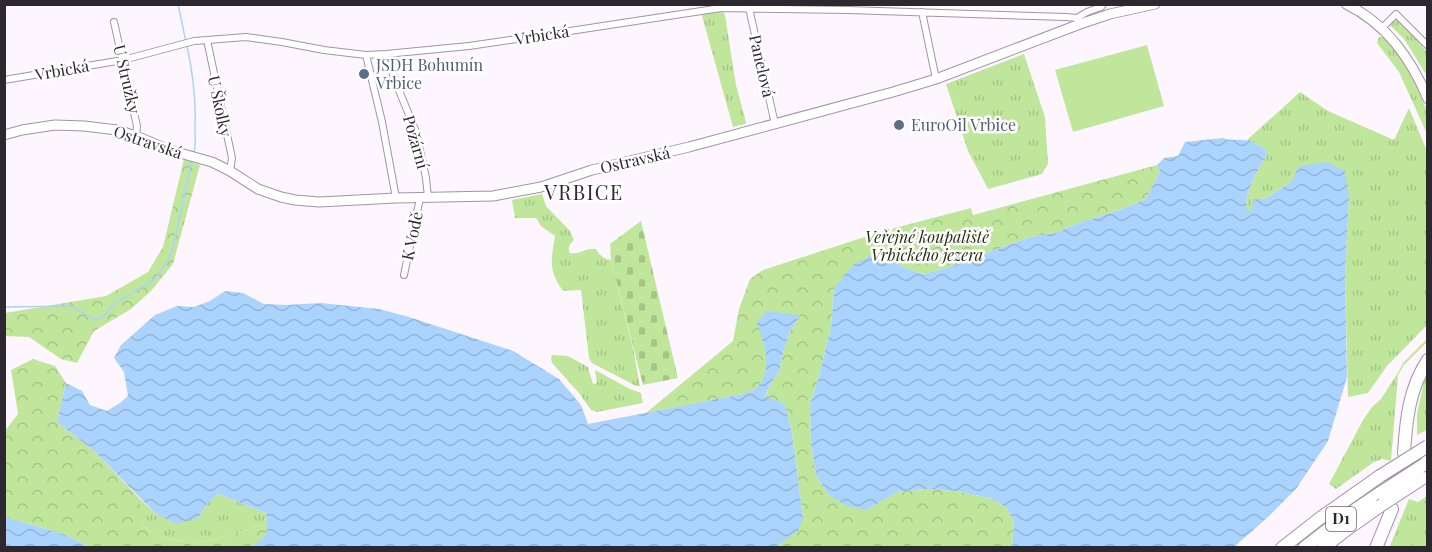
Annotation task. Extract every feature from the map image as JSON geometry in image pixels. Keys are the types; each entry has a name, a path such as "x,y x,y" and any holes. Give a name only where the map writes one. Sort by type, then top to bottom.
{"highway":[{"path":"1404,453 1411,398 1419,373 1428,360"},
{"path":"1282,548 1380,476 1428,446"},
{"name":"D1","path":"1304,548 1380,493 1426,470"},
{"name":"D1","path":"1323,548 1346,530 1386,508 1426,470"},
{"path":"1376,548 1386,508"}],"main road":[{"name":"Ostravská","path":"4,135 41,126 101,127 136,136 169,150 212,162 248,184 268,193 296,200 319,202 483,197 525,191 592,170 689,147 936,79 1078,21 1155,4"},
{"path":"1346,4 1382,28 1410,63 1428,99"}],"street":[{"path":"990,4 990,14"},
{"path":"1078,21 1087,12 1103,4"},
{"name":"Vrbická","path":"4,80 123,60 194,41 246,37 324,50 366,55 386,54 469,46 721,8 847,7 1078,21"},
{"name":"Panelová","path":"749,8 775,124"},
{"path":"922,12 936,79"},
{"path":"1382,28 1396,14 1428,46"},
{"name":"U Stružky","path":"114,22 137,126 136,136"},
{"name":"U Školky","path":"207,40 232,158 230,171"},
{"name":"Požární","path":"386,54 416,132 426,178 424,198"},
{"name":"Požární","path":"366,55 396,198"},
{"name":"K Vodě","path":"404,275 424,198"}],"green space":[{"path":"721,12 725,15 736,85 746,122 733,127 702,16"},
{"path":"1397,20 1402,22 1427,52 1427,76 1404,39 1390,25"},
{"path":"1379,37 1385,37 1409,69 1427,111 1427,134 1399,72 1377,43"},
{"path":"1147,45 1164,106 1073,132 1055,70"},
{"path":"1024,54 1045,117 1048,164 1042,174 988,189 968,151 946,84"},
{"path":"1300,92 1328,111 1394,140 1409,108 1427,151 1427,325 1387,366 1368,393 1348,397 1345,276 1349,197 1292,181 1265,199 1251,212 1246,210 1250,187 1268,152 1247,140"},
{"path":"184,159 200,165 173,264 151,291 131,309 94,331 77,363 61,359 29,337 5,336 5,313 106,296 148,272 163,247"},
{"name":"Veřejné koupaliště Vrbického jezera","path":"1157,165 1160,171 1146,199 1122,209 1055,233 1030,237 947,268 923,274 874,254 834,288 831,327 810,404 811,443 816,476 830,496 867,510 897,492 924,489 956,491 990,498 1006,507 1014,521 1012,547 774,547 780,544 803,518 792,433 785,404 765,397 779,372 790,332 800,315 758,323 765,348 766,365 762,381 755,389 743,394 646,413 733,341 739,309 750,279 763,270 883,231 971,208 973,215"},
{"path":"542,194 546,206 570,231 574,240 569,247 570,253 596,249 602,257 611,260 640,386 592,363 589,358 581,290 563,291 553,271 555,236 541,226 536,218 515,218 512,200"},
{"path":"641,221 678,378 643,385 611,260 610,244"},
{"path":"1427,339 1427,342 1404,365 1398,375 1391,461 1382,459 1374,462 1336,489 1329,484 1363,420 1381,399 1403,363"},
{"path":"552,355 568,356 588,367 593,384 597,383 595,370 641,393 643,403 597,412 591,410 552,363"},
{"path":"33,359 55,366 66,383 57,422 94,451 140,499 141,525 157,536 191,543 216,540 267,523 264,538 250,547 90,547 63,534 5,517 4,432 18,414 11,370"},
{"path":"1427,365 1427,430 1417,435 1417,413 1423,387 1422,375"},
{"path":"218,494 266,513 267,523 216,540 191,543 157,536 140,524 140,499 155,513 198,518"},
{"path":"1427,496 1427,547 1389,548 1409,499 1418,502"}],"water":[{"path":"1223,138 1251,141 1268,152 1248,194 1246,209 1251,212 1255,199 1265,199 1292,181 1299,166 1327,162 1345,171 1349,197 1345,276 1347,377 1328,441 1296,489 1267,518 1234,547 1012,547 1014,521 1006,507 990,498 956,491 924,489 897,492 867,510 847,506 830,496 816,476 811,443 810,404 831,327 834,288 853,265 874,254 923,274 947,268 1030,237 1055,233 1146,199 1160,171 1157,165 1164,158 1178,156 1185,142"},
{"path":"225,291 243,293 264,304 321,303 379,309 513,351 559,379 581,405 588,424 743,394 753,390 765,374 766,365 765,348 757,323 766,311 800,315 790,332 779,372 765,396 785,404 792,433 803,518 798,531 774,548 250,547 261,541 266,534 266,513 218,494 198,518 176,524 155,513 94,451 57,422 66,383 82,391 90,405 107,411 128,396 124,372 114,358 121,345 155,315 177,306 194,307 210,301"},
{"path":"5,517 63,534 90,547 5,547"}],"waterway":[{"path":"178,4 186,42"},
{"path":"187,46 194,97 194,152"},
{"path":"4,307 71,306 96,320 102,318 114,304 155,279 167,262 173,248 192,159"}],"place":[{"name":"JSDH Bohumín Vrbice","path":"364,74"},
{"name":"EuroOil Vrbice","path":"899,125"}],"district":[{"name":"VRBICE","path":"584,193"}]}
